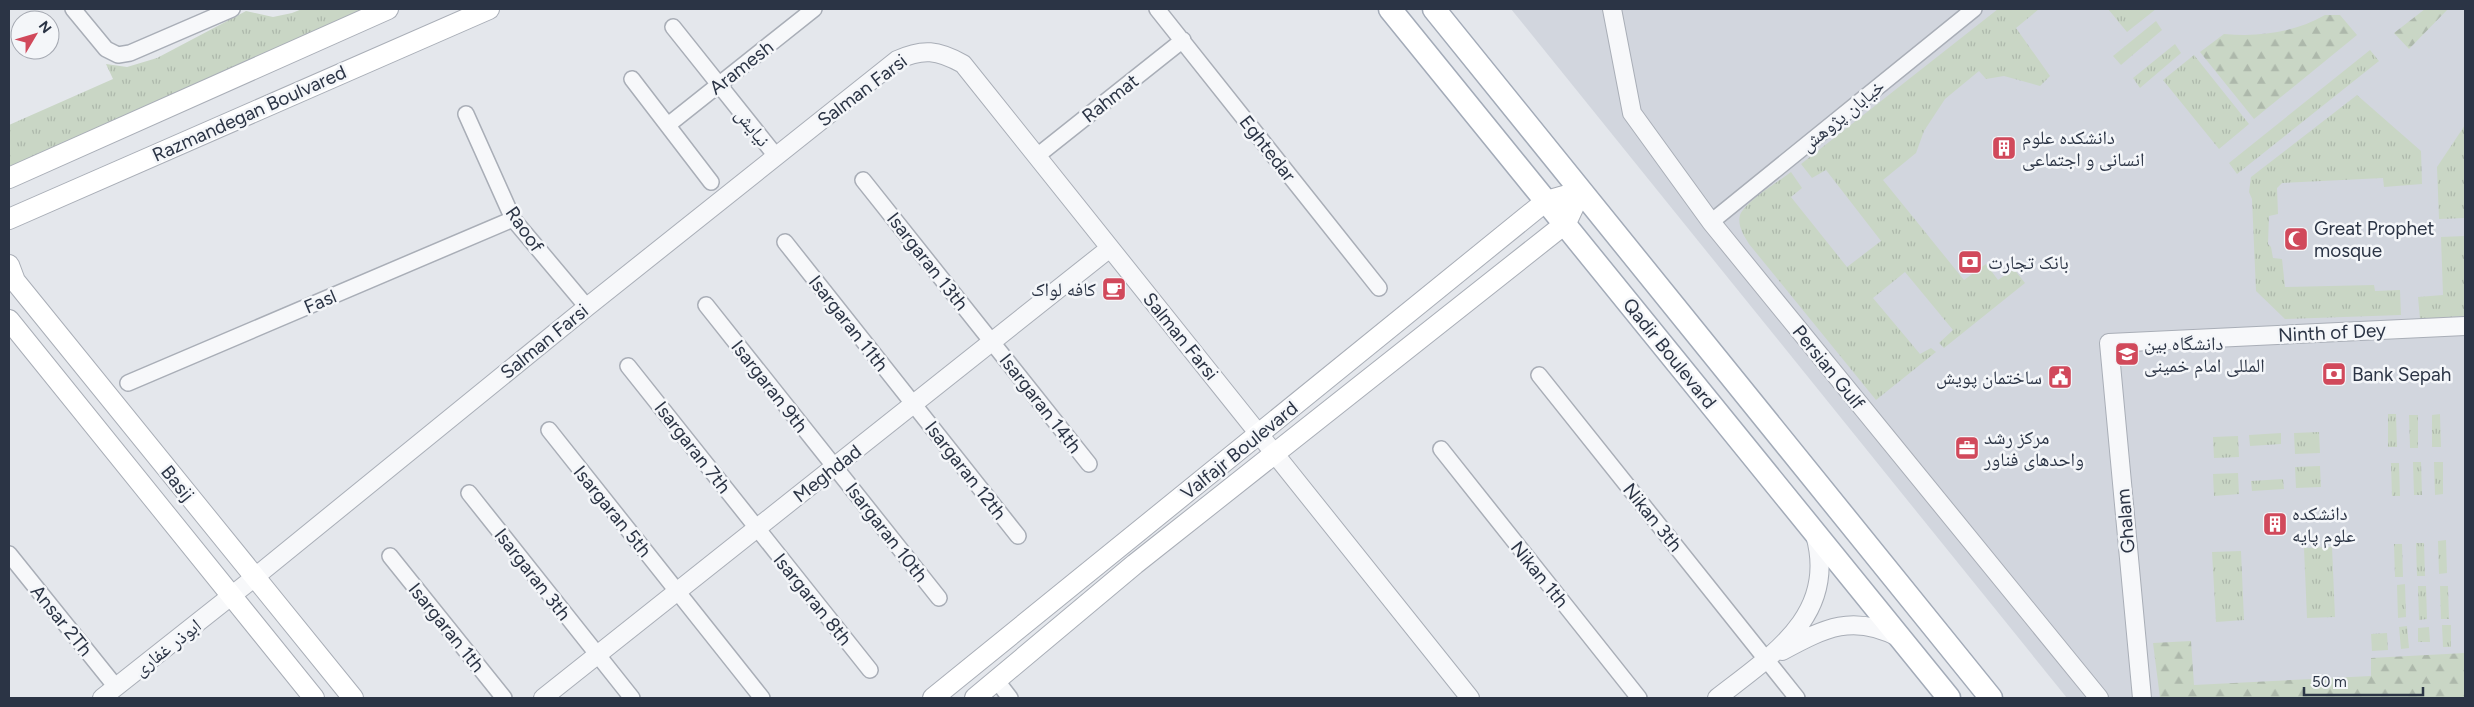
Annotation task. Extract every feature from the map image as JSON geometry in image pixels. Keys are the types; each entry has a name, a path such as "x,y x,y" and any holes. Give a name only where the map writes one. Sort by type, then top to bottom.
{"main road":[{"name":"Razmandegan Boulvared","path":"9,178 388,9"},
{"name":"Razmandegan Boulvared","path":"9,219 489,9"},
{"name":"Qadir Boulevard","path":"1390,9 1566,223 1949,698"},
{"name":"Qadir Boulevard","path":"1434,9 1990,698"},
{"path":"1546,201 1581,190"},
{"path":"1566,223 1581,190"},
{"name":"Valfajr Boulevard","path":"932,698 1546,201"},
{"name":"Valfajr Boulevard","path":"976,698 1135,564 1276,455 1566,223"},
{"name":"Basij","path":"9,265 15,282 352,698"},
{"name":"Basij","path":"9,320 314,698"}],"street":[{"path":"74,9 106,49 118,54 130,53 232,9"},
{"name":"Aramesh","path":"668,125 814,9"},
{"name":"Eghtedar","path":"1158,9 1379,288"},
{"name":"Persian Gulf","path":"1612,9 1632,114 1711,222 2099,698"},
{"name":"خیابان پژوهش","path":"1711,222 1974,9"},
{"name":"نیایش","path":"673,27 776,156"},
{"name":"Rahmat","path":"1037,156 1182,40"},
{"name":"Salman Farsi","path":"232,596 586,307 897,60 912,53 930,52 946,54 963,64 1470,698"},
{"path":"632,79 711,182"},
{"name":"Raoof","path":"466,114 513,219 586,307"},
{"name":"Isargaran 13th","path":"863,180 992,342"},
{"name":"Fasl","path":"128,383 513,219"},
{"name":"Isargaran 11th","path":"785,242 914,404"},
{"name":"Meghdad","path":"543,698 1110,248"},
{"name":"Isargaran 9th","path":"706,305 835,467"},
{"name":"Ninth of Dey","path":"2109,343 2465,326"},
{"name":"Isargaran 14th","path":"992,342 1090,464"},
{"name":"Ghalam","path":"2109,343 2142,698"},
{"name":"Isargaran 7th","path":"628,366 757,528"},
{"name":"Nikan 3th","path":"1539,374 1797,698"},
{"name":"Isargaran 12th","path":"914,404 1018,536"},
{"name":"Isargaran 5th","path":"549,430 762,698"},
{"name":"Nikan 1th","path":"1441,450 1639,698"},
{"name":"Isargaran 10th","path":"835,467 939,598"},
{"name":"Isargaran 3th","path":"469,493 632,698"},
{"name":"Isargaran 8th","path":"757,528 870,670"},
{"path":"1716,698 1766,660 1798,626 1810,610 1818,591 1821,564 1814,532"},
{"name":"Ansar 2Th","path":"9,554 116,687"},
{"name":"Isargaran 1th","path":"390,556 504,698"},
{"name":"ابوذر غفاری","path":"102,698 232,596"},
{"path":"1766,660 1827,628 1846,624 1865,625 1884,630 1901,639"},
{"path":"997,681 1010,698"}],"shaded area":[{"name":"دانشگاه بین المللی امام خمینی","path":"1511,9 2465,9 2465,698 2067,698"}],"green space":[{"path":"302,9 361,9 363,13 9,167 9,125 113,79 106,64 127,67 157,58 246,11 273,17"},
{"path":"1998,9 2039,9 2016,28 2050,76 2040,86 2004,76 1986,79 1979,71 1945,99 1924,131 1916,153 1883,180 1964,280 1986,264 1998,280 2014,269 2025,283 1944,348 1939,343 1953,330 1905,272 1873,298 1920,354 1931,348 1936,352 1876,400 1749,244 1740,226 1740,215 1755,198 1791,172 1802,188 1791,197 1847,267 1881,241 1826,170 1812,178 1801,164"},
{"path":"2108,9 2156,9 2127,32"},
{"path":"2425,9 2448,9 2409,49 2394,33"},
{"path":"2325,15 2340,15 2357,35 2254,119 2200,52 2224,34 2250,35 2288,30"},
{"path":"2156,21 2162,30 2121,65 2113,56"},
{"path":"2175,44 2181,53 2140,88 2133,78"},
{"path":"2370,50 2379,61 2237,174 2229,163"},
{"path":"2194,55 2249,124 2219,149 2163,80"},
{"path":"2357,95 2421,151 2422,184 2384,187 2383,178 2282,183 2277,188 2278,214 2269,216 2268,244 2271,247 2273,258 2282,259 2285,287 2374,285 2375,291 2400,290 2401,315 2285,319 2256,291 2252,199 2249,192 2251,177"},
{"path":"2465,125 2465,218 2439,219 2437,167"},
{"path":"2465,236 2465,316 2420,319 2418,297 2443,295 2441,237"},
{"path":"2388,414 2396,414 2397,447 2388,447"},
{"path":"2440,414 2441,447 2432,447 2432,415"},
{"path":"2409,415 2418,415 2418,448 2410,448"},
{"path":"2319,432 2320,453 2295,454 2294,433"},
{"path":"2281,433 2281,444 2250,446 2249,435"},
{"path":"2238,436 2239,457 2214,458 2213,437"},
{"path":"2413,462 2421,462 2422,495 2414,495"},
{"path":"2434,462 2443,462 2443,494 2435,495"},
{"path":"2391,463 2399,463 2400,496 2392,496"},
{"path":"2320,466 2321,487 2296,488 2295,467"},
{"path":"2238,473 2239,494 2214,496 2213,474"},
{"path":"2283,479 2284,489 2252,491 2251,481"},
{"path":"2446,540 2447,573 2439,574 2438,541"},
{"path":"2416,543 2424,543 2425,576 2417,576"},
{"path":"2394,544 2402,544 2403,577 2395,577"},
{"path":"2332,547 2335,617 2307,618 2304,548"},
{"path":"2241,551 2244,620 2216,622 2212,552"},
{"path":"2405,584 2406,617 2398,618 2397,585"},
{"path":"2418,586 2426,586 2427,619 2419,620"},
{"path":"2440,586 2448,586 2449,619 2441,619"},
{"path":"2442,625 2451,625 2451,647 2443,647"},
{"path":"2407,626 2409,648 2401,649 2399,627"},
{"path":"2429,627 2430,642 2418,642 2418,628"},
{"path":"2387,633 2388,650 2372,651 2371,634"},
{"path":"2191,641 2194,685 2371,676 2371,658 2465,653 2465,698 2160,698 2153,643"}],"place":[{"name":"دانشکده علوم انسانی و اجتماعی","path":"2004,148"},
{"name":"Great Prophet mosque","path":"2296,239"},
{"name":"بانک تجارت","path":"1970,262"},
{"name":"کافه لواک","path":"1114,289"},
{"name":"دانشگاه بین المللی امام خمینی","path":"2127,354"},
{"name":"Bank Sepah","path":"2334,374"},
{"name":"ساختمان پویش","path":"2060,377"},
{"name":"مرکز رشد واحدهای فناور","path":"1967,448"},
{"name":"دانشکده علوم پایه","path":"2275,524"}]}
